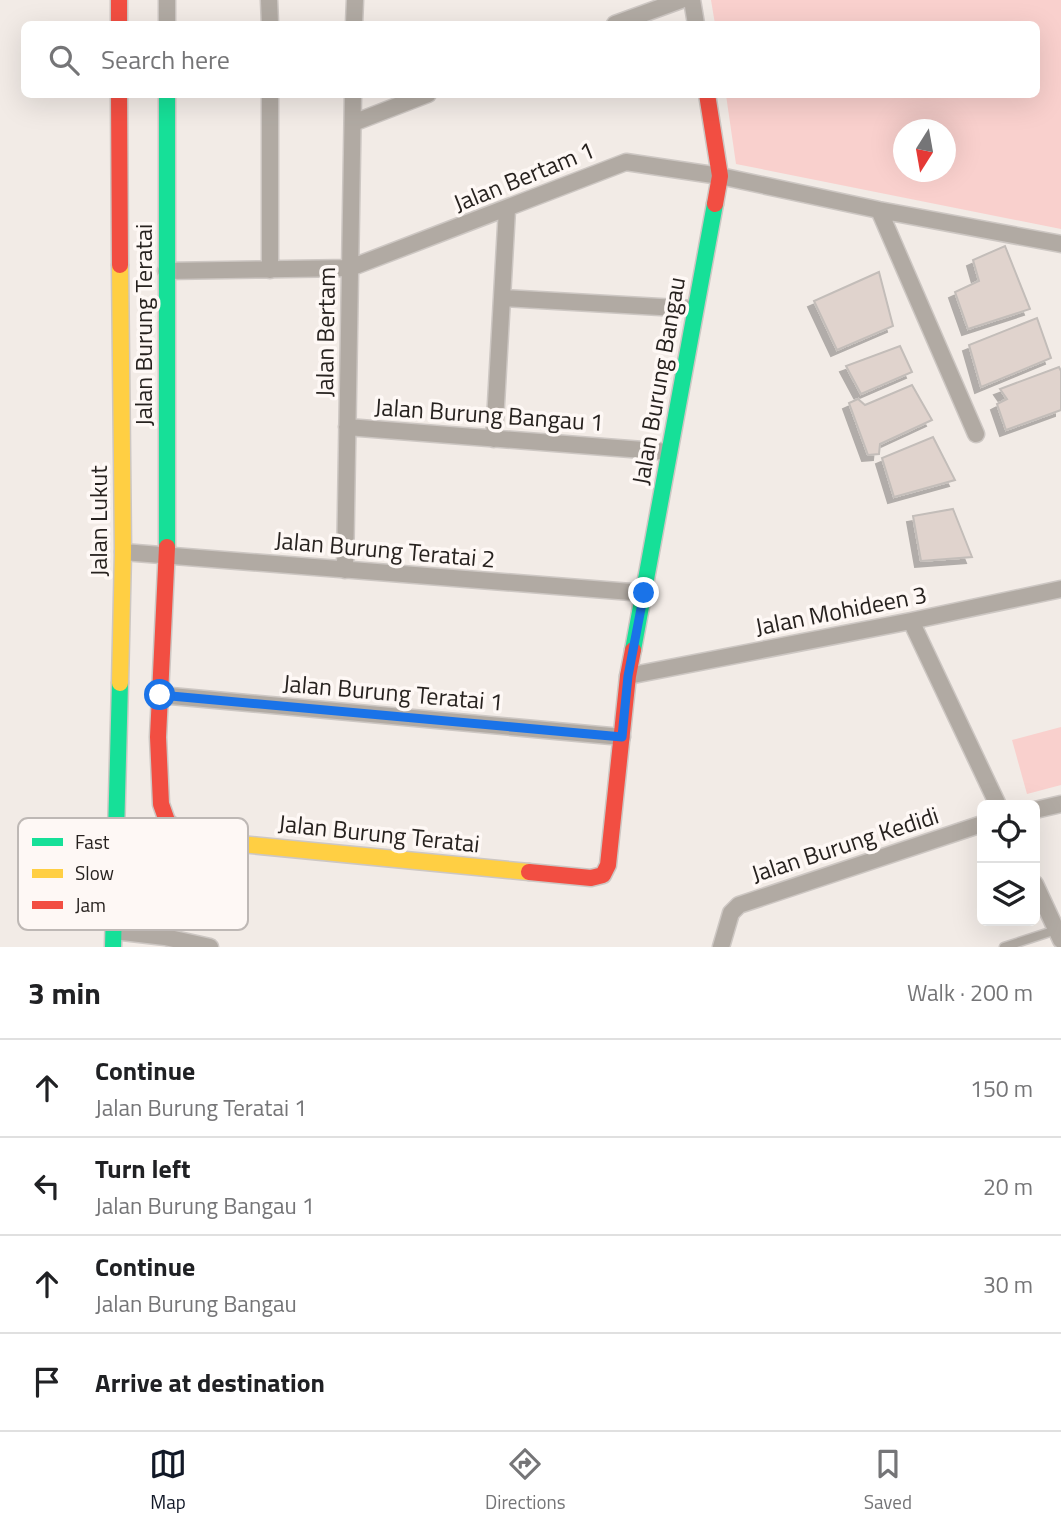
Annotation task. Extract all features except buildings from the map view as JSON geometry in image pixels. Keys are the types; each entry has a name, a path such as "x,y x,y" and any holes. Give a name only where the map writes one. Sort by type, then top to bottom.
{"street":[{"path":"118,0 119,21"},
{"path":"167,0 167,21"},
{"path":"269,0 270,21"},
{"path":"354,21 355,0"},
{"path":"623,21 681,0"},
{"path":"692,0 696,21"},
{"name":"Jalan Lukut","path":"117,818 123,552 119,98"},
{"name":"Jalan Burung Teratai","path":"166,818 161,804 158,737 167,555 167,98"},
{"path":"270,98 270,270"},
{"name":"Jalan Bertam","path":"345,570 353,98"},
{"path":"353,122 417,98"},
{"name":"Jalan Burung Bangau","path":"628,676 720,176 708,98"},
{"name":"Jalan Bertam 1","path":"166,271 350,268 626,162 720,176 879,210 1061,244"},
{"path":"494,439 507,209"},
{"path":"879,210 976,435"},
{"path":"502,298 695,309"},
{"name":"Jalan Burung Bangau 1","path":"347,427 669,452"},
{"name":"Jalan Burung Teratai 2","path":"123,552 644,593"},
{"name":"Jalan Mohideen 3","path":"628,676 1061,589"},
{"path":"911,621 996,800"},
{"path":"622,737 628,676"},
{"name":"Jalan Burung Teratai 1","path":"160,695 622,737"},
{"name":"Jalan Burung Teratai","path":"248,845 592,878 603,875 608,865 622,737"},
{"path":"1040,809 1061,804"},
{"name":"Jalan Burung Kedidi","path":"721,947 734,908 744,902 977,826"},
{"path":"1040,895 1059,935"},
{"path":"114,939 165,937 210,947"}],"lane":[{"path":"1004,947 1059,935"}],"shaded area":[{"path":"711,0 1061,0 1061,229 736,164 726,98 1040,98 1040,21 714,21"},
{"path":"1061,727 1061,785 1027,794 1012,740"}],"traffic: fast":[{"path":"167,98 167,547"},
{"path":"633,650 715,204"},
{"path":"116,818 120,683"},
{"path":"113,930 113,947"}],"traffic: slow":[{"path":"120,265 123,552 120,683"},
{"path":"248,845 529,872"}],"traffic: jam":[{"path":"119,0 119,21"},
{"path":"119,98 120,265"},
{"path":"708,98 720,176 715,204"},
{"path":"166,818 161,804 158,737 167,547"},
{"path":"529,872 591,878 603,875 608,865 633,650"}],"route":[{"path":"160,695 622,737 628,676 644,593"}]}
